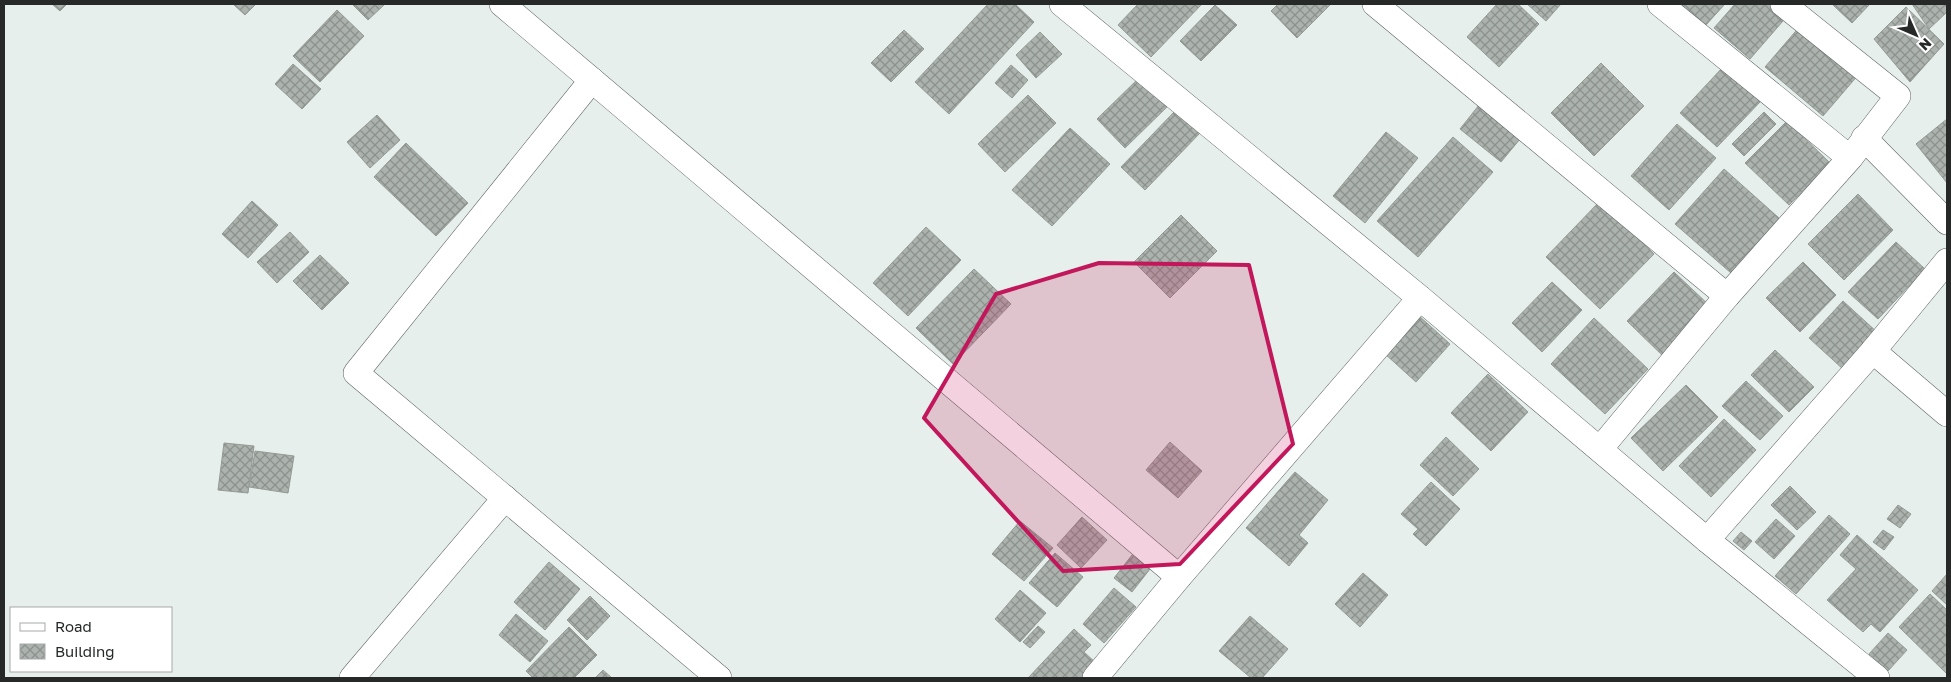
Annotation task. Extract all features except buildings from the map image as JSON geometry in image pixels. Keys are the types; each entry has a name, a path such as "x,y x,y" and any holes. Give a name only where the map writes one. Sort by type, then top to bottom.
{"street":[{"path":"502,4 1180,577"},
{"path":"1062,4 1420,298 1707,540 1877,678"},
{"path":"1375,4 1727,296"},
{"path":"1660,4 1850,158"},
{"path":"1600,449 1727,296 1850,158 1898,96 1783,4"},
{"path":"592,80 356,372 719,678"},
{"path":"1864,138 1947,222"},
{"path":"1707,540 1873,351 1947,261"},
{"path":"1095,678 1420,298"},
{"path":"1873,351 1947,414"},
{"path":"352,678 505,498"}],"highlighted area":[{"path":"1099,263 1249,265 1293,444 1180,564 1063,571 924,418 996,294"}]}
